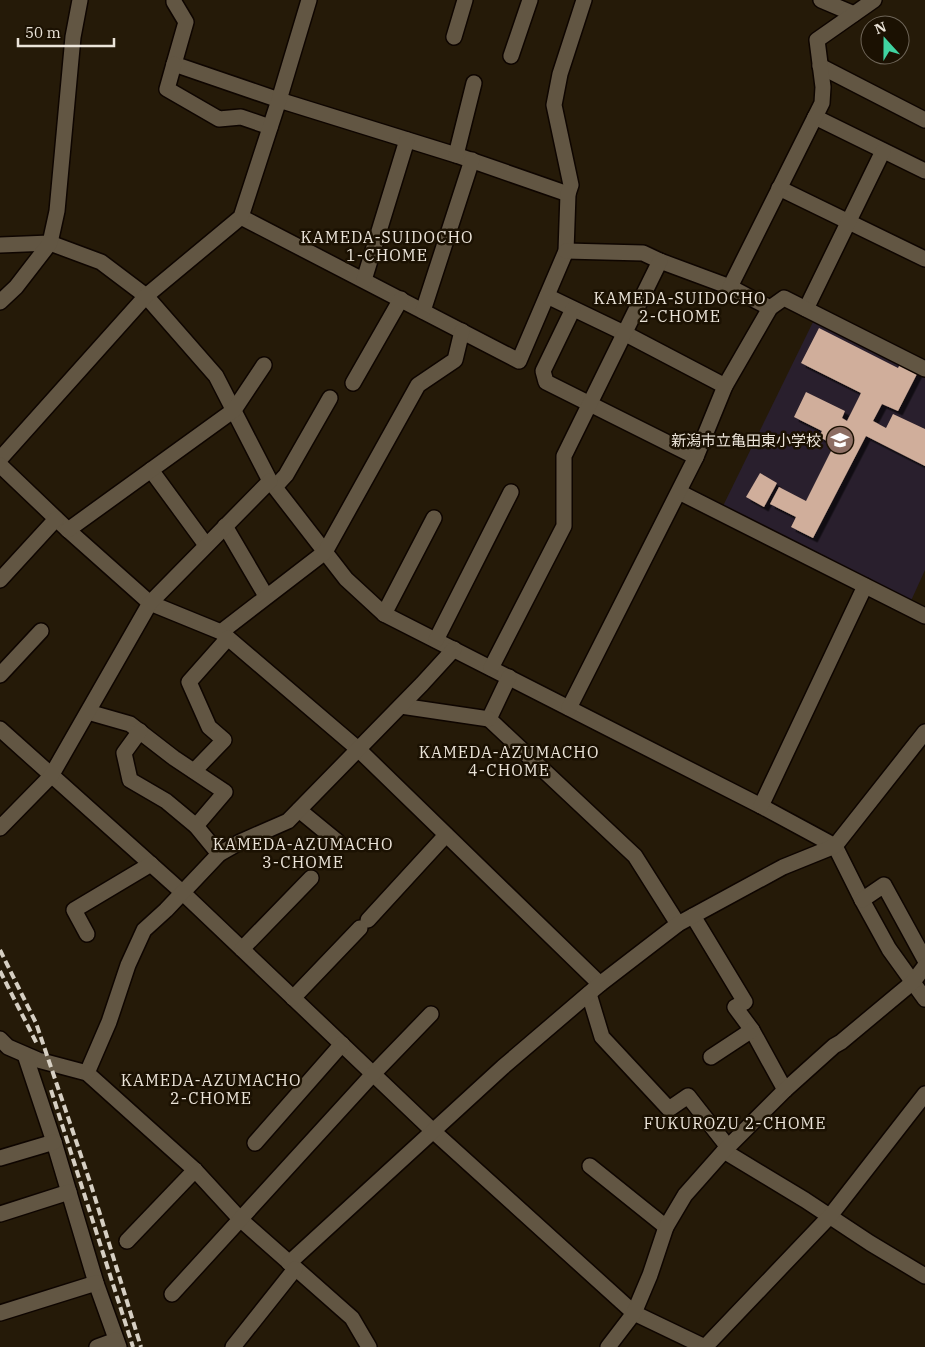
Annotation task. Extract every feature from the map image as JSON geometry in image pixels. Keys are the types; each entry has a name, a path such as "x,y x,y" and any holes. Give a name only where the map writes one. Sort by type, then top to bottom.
{"street":[{"path":"0,302 16,287 50,243 57,211 73,37 80,0"},
{"path":"174,0 186,22 167,89 219,119 241,117 270,127"},
{"path":"0,459 146,296 241,217 309,0"},
{"path":"454,37 466,0"},
{"path":"511,56 530,0"},
{"path":"241,217 520,361 566,251 568,194 571,185 554,105 560,74 584,0"},
{"path":"821,0 854,14"},
{"path":"730,287 822,102 823,87 817,40 874,0"},
{"path":"174,64 279,100 472,160 568,194"},
{"path":"820,66 924,116"},
{"path":"456,155 474,83"},
{"path":"815,117 925,171"},
{"path":"364,280 407,140"},
{"path":"806,309 883,150"},
{"path":"424,311 472,160"},
{"path":"780,188 925,259"},
{"path":"0,245 50,243 101,262 146,296 216,376 272,484 346,579 384,614 761,806 835,846 889,949 925,999"},
{"path":"566,251 643,253 730,287 770,308"},
{"path":"491,668 564,526 564,456 660,261"},
{"path":"547,296 624,333 725,386"},
{"path":"569,708 696,457 725,386 770,308 784,298 925,369"},
{"path":"353,383 401,299"},
{"path":"573,308 543,371 546,382 696,457"},
{"path":"194,771 224,740 209,727 188,682 225,635 266,596 325,552 418,385 455,360 462,331"},
{"path":"68,530 234,410 264,364"},
{"path":"0,828 51,776 150,603 225,526 272,484 286,476 330,398"},
{"path":"0,465 56,519 150,603 225,635 358,749 446,835 594,989 602,1037 668,1109 688,1096 726,1149 870,1243 925,1276"},
{"path":"151,470 206,545"},
{"path":"436,640 511,492"},
{"path":"679,492 925,616"},
{"path":"384,614 434,518"},
{"path":"0,580 56,519"},
{"path":"225,526 266,596"},
{"path":"761,806 865,586"},
{"path":"0,675 41,631"},
{"path":"87,1073 109,1022 128,965 144,930 219,854 240,842 288,821 454,649"},
{"path":"489,719 509,677"},
{"path":"401,706 489,719 635,856 678,924"},
{"path":"88,712 130,724 226,792 196,826"},
{"path":"0,730 182,892 433,1131 634,1313 705,1347 830,1216 925,1094"},
{"path":"140,731 124,753 130,780 166,801 196,826 219,854"},
{"path":"233,1347 292,1266 503,1067 594,989 678,924 783,867 835,846 925,732"},
{"path":"299,810 338,842"},
{"path":"293,998 446,835"},
{"path":"87,934 74,910 151,864"},
{"path":"242,949 310,878"},
{"path":"862,900 884,885 925,960"},
{"path":"693,916 745,1002 735,1008 752,1030 785,1090"},
{"path":"608,1347 634,1313 650,1275 666,1228 685,1195 726,1149 785,1090 834,1046 913,982 925,966"},
{"path":"172,1294 373,1074 431,1014"},
{"path":"711,1057 752,1030"},
{"path":"254,1143 342,1044"},
{"path":"3,1046 38,1060 87,1073 195,1170 241,1220 352,1318 369,1347"},
{"path":"25,1054 54,1142 96,1283 118,1344 97,1347"},
{"path":"0,1158 54,1142"},
{"path":"590,1166 666,1228"},
{"path":"127,1241 195,1170"},
{"path":"0,1214 69,1192"},
{"path":"0,1312 96,1283"}],"shaded area":[{"name":"新潟市立亀田東小学校","path":"814,320 925,373 925,570 910,603 723,506"}],"building":[{"path":"819,328 898,368 900,364 918,372 898,411 882,404 873,421 886,428 893,414 925,429 925,466 866,436 813,538 791,527 796,517 770,504 779,487 806,501 841,431 838,429 831,443 819,437 822,431 794,417 806,392 845,411 842,418 847,421 861,393 801,363"},
{"path":"760,473 777,483 764,507 746,497"}],"railway":[{"path":"0,950 36,1023 91,1185 141,1347"},
{"path":"0,971 37,1044"},
{"path":"51,1090 133,1347"}],"place":[{"name":"新潟市立亀田東小学校","path":"840,440"}],"district":[{"name":"KAMEDA-SUIDOCHO 1-CHOME","path":"387,246"},
{"name":"KAMEDA-SUIDOCHO 2-CHOME","path":"680,307"},
{"name":"KAMEDA-AZUMACHO 4-CHOME","path":"509,761"},
{"name":"KAMEDA-AZUMACHO 3-CHOME","path":"303,853"},
{"name":"KAMEDA-AZUMACHO 2-CHOME","path":"211,1089"},
{"name":"FUKUROZU 2-CHOME","path":"735,1123"}]}
